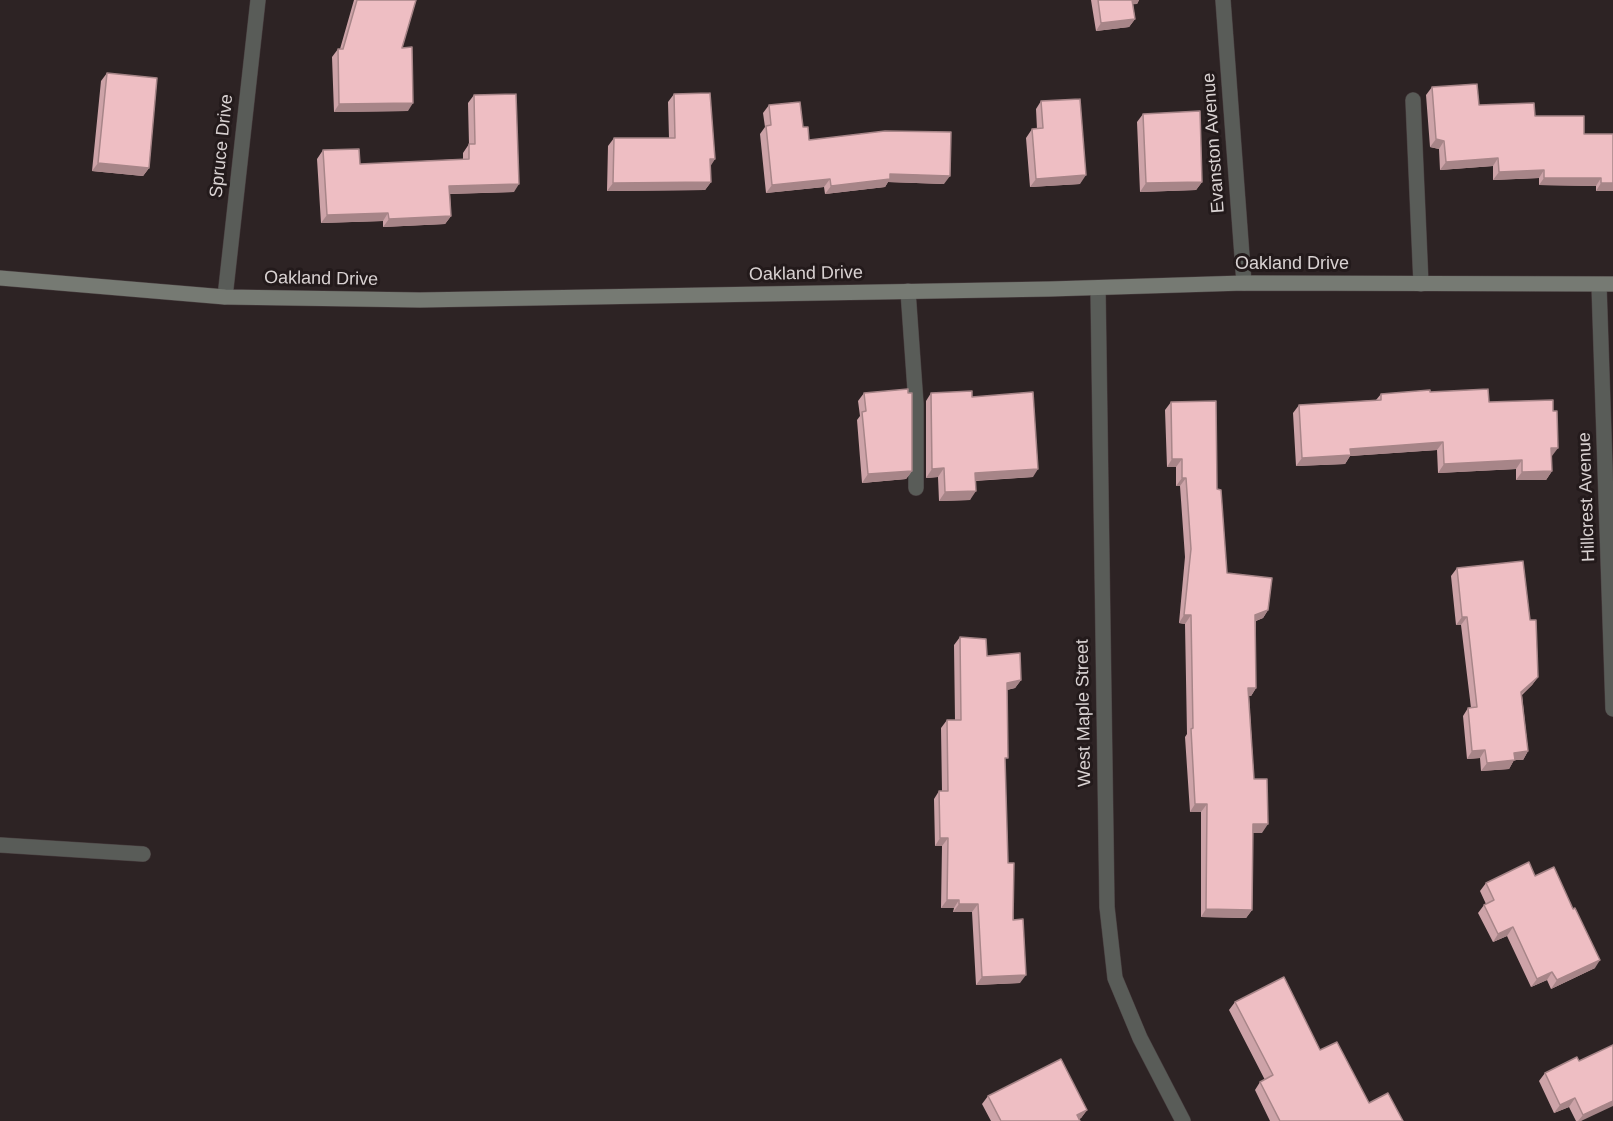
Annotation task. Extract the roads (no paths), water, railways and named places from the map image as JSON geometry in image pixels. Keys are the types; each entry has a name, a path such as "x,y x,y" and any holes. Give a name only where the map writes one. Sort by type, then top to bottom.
{"main road":[{"name":"Oakland Drive","path":"0,278 225,297 420,300 1098,288 1244,283 1606,285"}],"street":[{"name":"Spruce Drive","path":"225,297 258,0"},
{"name":"Evanston Avenue","path":"1223,0 1244,283"},
{"path":"1413,100 1421,284"},
{"name":"Hillcrest Avenue","path":"1606,285 1613,709"},
{"name":"West Maple Street","path":"1098,288 1107,908 1115,978 1140,1038 1183,1121"},
{"path":"908,291 916,404 916,488"},
{"path":"0,845 143,854"}]}
